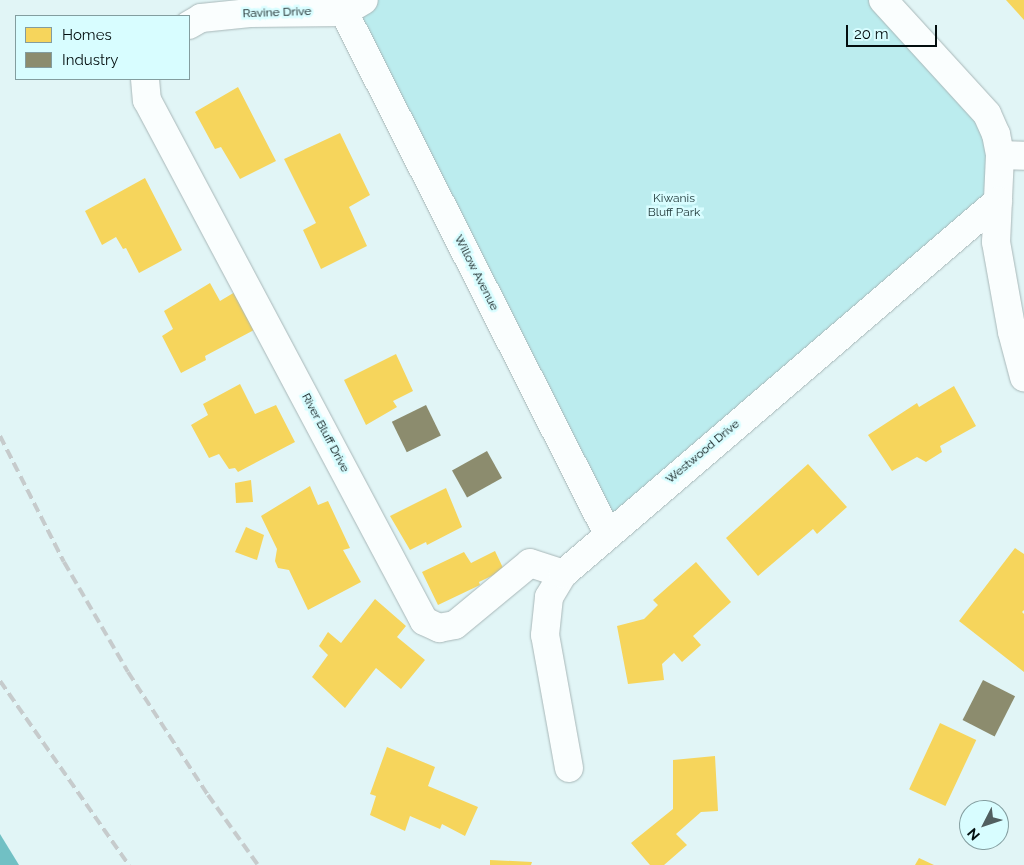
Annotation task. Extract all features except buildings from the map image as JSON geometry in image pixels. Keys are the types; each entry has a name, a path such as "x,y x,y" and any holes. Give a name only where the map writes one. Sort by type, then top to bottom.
{"street":[{"path":"883,0 987,114 996,134 1012,155 998,201 997,251 1012,332 1024,377"},
{"name":"Ravine Drive","path":"190,24 201,18 354,6"},
{"name":"Willow Avenue","path":"354,6 608,534"},
{"name":"River Bluff Drive","path":"146,89 424,621 439,628 456,625 530,563 563,574"},
{"name":"Westwood Drive","path":"569,768 545,635 548,597 563,574 998,201"}],"green space":[{"name":"Kiwanis Bluff Park","path":"364,0 883,0 987,114 998,201 608,534 344,12"}],"shaded area":[{"path":"0,834 19,865 0,865"}],"railway":[{"path":"0,436 64,562 128,672 208,795 258,865"},
{"path":"0,681 129,865"}]}
